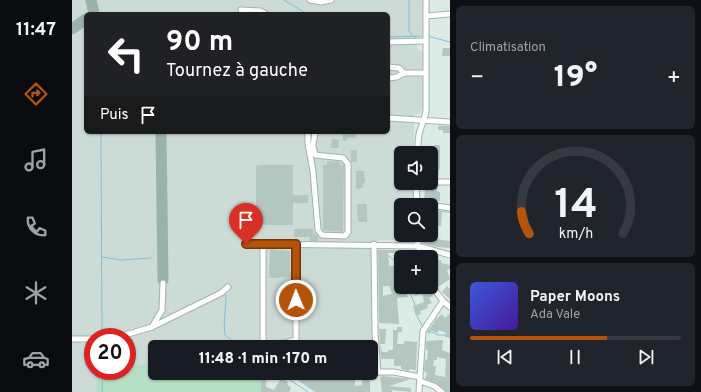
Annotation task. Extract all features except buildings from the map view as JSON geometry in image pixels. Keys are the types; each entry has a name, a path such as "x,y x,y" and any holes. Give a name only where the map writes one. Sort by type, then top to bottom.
{"street":[{"path":"310,0 321,2 331,0"},
{"path":"418,146 419,134 425,120 426,0"},
{"path":"241,10 253,12"},
{"path":"426,16 450,14"},
{"path":"390,42 426,41"},
{"path":"390,67 399,68 404,73"},
{"path":"390,78 397,78 404,73 426,73"},
{"path":"390,118 450,122"},
{"path":"308,134 318,230 322,235 345,236 348,232 348,164 342,158 315,155 313,146 315,134"},
{"path":"438,182 450,182"},
{"path":"438,207 450,208"},
{"path":"418,242 419,250"},
{"path":"246,244 373,244 418,246 450,255"},
{"path":"263,245 263,340 264,343 271,344 285,343 296,340 296,244"},
{"path":"373,244 376,340"},
{"path":"152,327 162,310 163,283"},
{"path":"136,332 152,327 221,293 228,287"},
{"path":"437,294 442,301 450,307"},
{"path":"419,392 423,331 442,301"},
{"path":"72,339 84,339"},
{"path":"378,372 420,379 442,392"}],"shaded area":[{"path":"72,0 423,0 423,33 416,40 417,48 423,53 423,69 420,73 420,77 424,79 423,108 419,114 414,115 414,146 394,146 394,190 413,190 413,198 394,198 394,240 372,241 372,340 148,340 148,380 194,380 260,392 72,392"}],"green space":[{"path":"148,363 148,380 262,380 262,392 97,392 96,380 136,380 136,365"}],"waterway":[{"path":"284,0 304,12"},
{"path":"409,0 409,31 412,35"},
{"path":"390,37 424,36"},
{"path":"427,36 450,42"},
{"path":"101,134 102,328"},
{"path":"388,255 394,260"},
{"path":"102,257 121,260 151,258"},
{"path":"411,294 415,305"},
{"path":"226,295 224,325 225,335 232,340"},
{"path":"417,316 423,327"},
{"path":"427,330 438,335 445,335"},
{"path":"102,392 103,380"},
{"path":"290,380 308,392"}],"taxiway":[{"path":"91,0 94,12"},
{"path":"72,29 84,20"},
{"path":"161,134 163,280"}],"route":[{"path":"246,244 296,244 296,300"}]}
